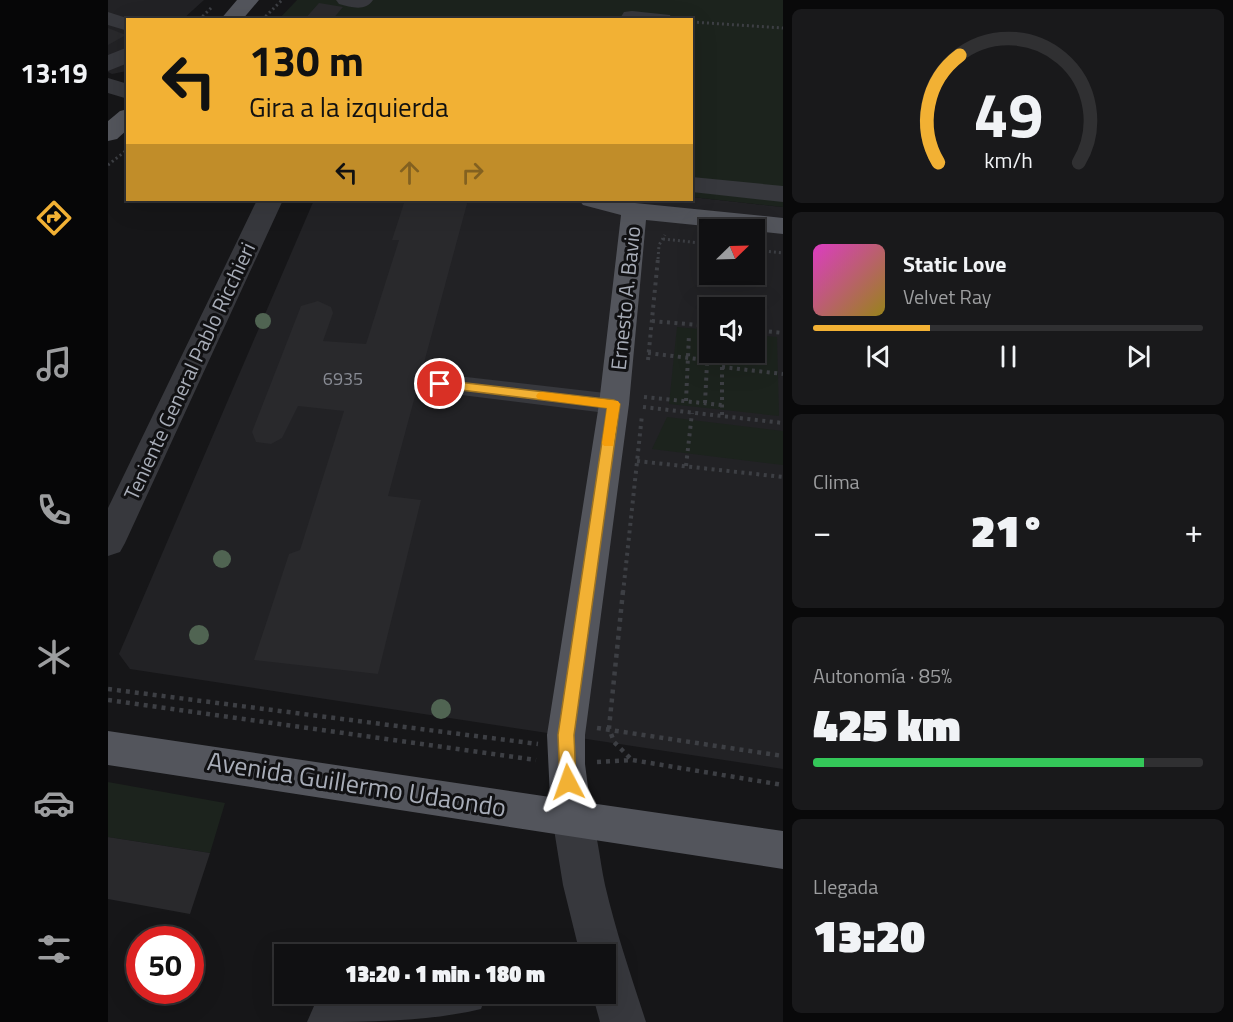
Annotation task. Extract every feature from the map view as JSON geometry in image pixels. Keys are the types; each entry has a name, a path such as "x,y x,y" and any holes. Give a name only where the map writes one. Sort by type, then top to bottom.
{"main road":[{"path":"221,13 249,0"},
{"path":"108,134 126,118"},
{"path":"108,139 126,142"},
{"path":"596,201 634,211 783,226"},
{"name":"Ernesto A. Bavio","path":"572,817 566,750 634,403 634,211"},
{"name":"Avenida Guillermo Udaondo","path":"108,748 783,850"}],"street":[{"path":"346,0 359,2 363,0"},
{"path":"108,18 126,25"},
{"path":"113,65 126,88"},
{"path":"693,185 783,194"},
{"name":"Teniente General Pablo Ricchieri","path":"108,543 270,201"},
{"path":"440,384 634,403"},
{"name":"Ernesto A. Bavio","path":"572,817 584,885 600,944"},
{"path":"616,999 623,1022"},
{"path":"330,1022 414,1004"}],"path":[{"path":"264,18 282,0"},
{"path":"270,7 276,2"},
{"path":"205,18 221,13"},
{"path":"693,22 783,28"},
{"path":"108,165 126,151"},
{"path":"647,364 659,245 668,230 674,226 675,214"},
{"path":"663,238 699,243"},
{"path":"765,251 783,253"},
{"path":"652,321 699,325"},
{"path":"765,331 783,333"},
{"path":"686,401 689,334"},
{"path":"648,353 699,359"},
{"path":"705,403 707,363"},
{"path":"722,363 722,416"},
{"path":"722,367 783,374"},
{"path":"632,760 614,742 609,728 637,461 634,403 645,386"},
{"path":"634,403 686,401 722,405"},
{"path":"634,403 692,413 783,423"},
{"path":"686,466 692,413"},
{"path":"637,461 783,477"},
{"path":"108,689 538,744 566,750 597,728 609,728 783,756"},
{"path":"108,700 566,750 783,785"}],"shaded area":[{"path":"108,0 204,0 184,18 126,18 126,71 112,74 108,72"},
{"path":"297,0 783,0 783,207 693,197 693,18 280,18"},
{"path":"693,197 783,207 783,769 130,669 119,654 314,201 693,201"},
{"path":"677,327 699,329 699,363 765,363 765,336 777,337 779,416 669,404"},
{"path":"667,417 783,431 783,465 652,449"},
{"path":"108,782 225,803 210,853 108,837"}],"building":[{"path":"319,3 343,7 334,18 306,18"},
{"path":"108,28 126,35 108,45"},
{"path":"405,201 468,201 388,496 421,500 378,674 254,660 289,554 300,550 344,411 298,406 282,438 271,444 256,442 252,432 301,306 318,301 331,307 333,313 323,341 366,344 399,240 392,240"},
{"path":"108,837 210,853 190,914 108,899"}],"slow traffic":[{"path":"542,396 614,404 608,443"}],"route":[{"path":"440,384 614,404 566,735 568,782"}]}
